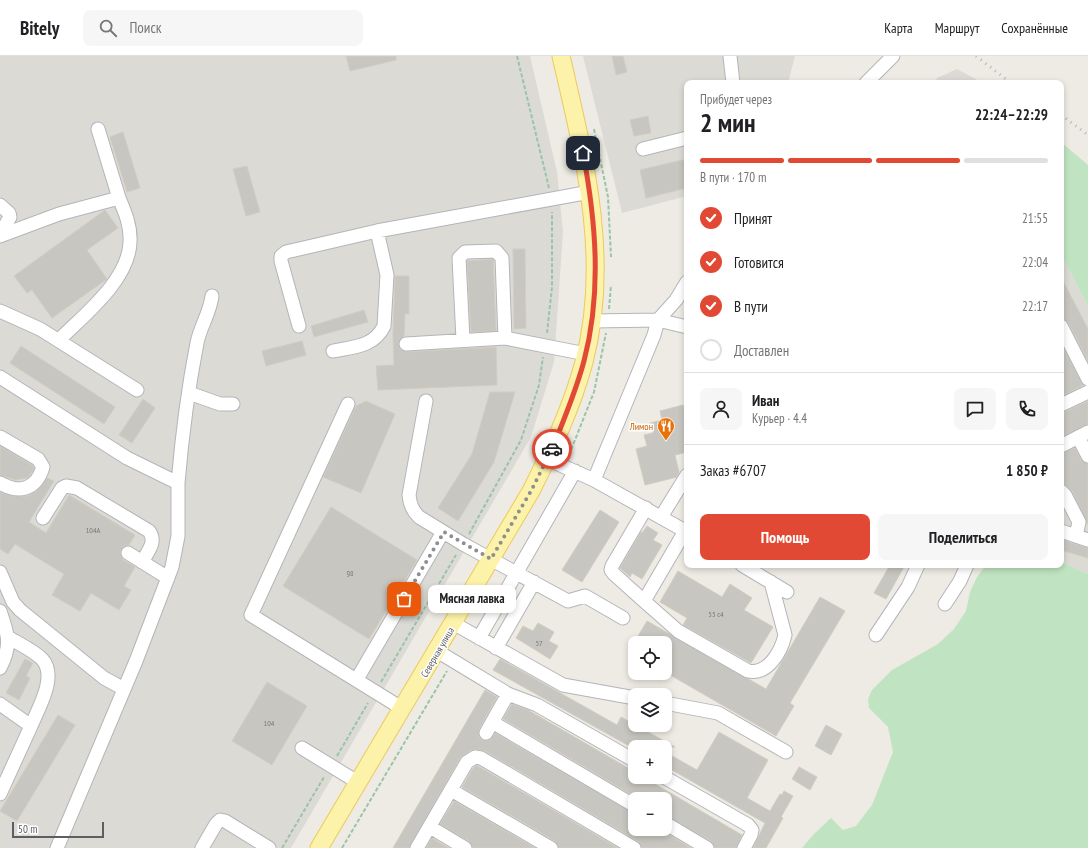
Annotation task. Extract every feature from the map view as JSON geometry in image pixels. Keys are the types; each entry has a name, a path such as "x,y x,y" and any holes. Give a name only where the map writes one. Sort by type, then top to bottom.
{"main road":[{"name":"Северная улица","path":"319,848 403,709 531,491 547,459 576,389 586,354 600,322 595,231 590,192 561,56"}],"lane":[{"path":"730,56 734,80"},
{"path":"869,80 893,56"},
{"path":"59,340 114,284 129,253 130,232 98,129"},
{"path":"643,149 684,139"},
{"path":"299,326 281,261 282,256 286,252 377,231 590,192"},
{"path":"0,236 51,217 120,198"},
{"path":"0,205 9,212 10,217 0,236"},
{"path":"333,352 369,343 380,334 384,326 387,275 377,231"},
{"path":"463,340 459,258 465,252 496,251 502,258 505,338"},
{"path":"594,480 651,342 658,320 676,300 684,287"},
{"path":"57,848 124,690 174,561 178,536 178,483 181,439 197,341 211,306 212,296"},
{"path":"0,311 40,329 137,390"},
{"path":"600,322 658,320 684,326"},
{"path":"1064,332 1088,379"},
{"path":"406,344 505,338 586,354"},
{"path":"0,378 127,458 178,483"},
{"path":"1064,404 1088,392"},
{"path":"189,393 220,404 233,404"},
{"path":"426,401 409,495 410,504 419,517 463,544 568,601 585,596 623,618"},
{"path":"348,404 251,615 357,679 403,709"},
{"path":"1064,444 1083,434 1088,456"},
{"path":"0,437 38,460 43,467 34,483 27,488 14,490 0,483"},
{"path":"547,459 594,480 684,531"},
{"path":"479,638 517,572 569,468"},
{"path":"661,517 684,480"},
{"path":"43,518 62,488 66,486 77,488 149,531 153,540 142,562"},
{"path":"1064,493 1079,522 1082,538 1064,532"},
{"path":"646,508 612,566 612,570 678,631 748,672 762,670 773,660 785,635 771,582"},
{"path":"357,679 444,532"},
{"path":"644,601 684,535"},
{"path":"128,553 168,578"},
{"path":"747,568 787,592"},
{"path":"876,634 908,587 917,568"},
{"path":"945,604 960,581 966,568"},
{"path":"0,572 13,602 20,610 104,678 124,690"},
{"path":"496,648 534,582"},
{"path":"0,611 8,637 8,651 0,668"},
{"path":"453,623 563,685 628,697"},
{"path":"0,794 31,726 44,692 48,672 41,658 8,637"},
{"path":"437,651 508,694 537,705 628,757"},
{"path":"508,694 489,727 628,802"},
{"path":"0,704 31,726"},
{"path":"672,704 718,713 786,752"},
{"path":"302,748 359,783"},
{"path":"418,848 467,762 475,757 481,758 634,848"},
{"path":"672,781 748,824 752,830 744,848"},
{"path":"451,790 551,848"},
{"path":"202,848 216,824 220,820 225,821 269,848"},
{"path":"430,827 465,848"},
{"path":"672,827 707,848"}],"path":[{"path":"282,848 463,544 521,440 539,385 552,287 553,249 551,199 517,56"},
{"path":"593,126 608,197 611,262"},
{"path":"569,468 594,392 603,356 600,322 611,284"},
{"path":"342,848 453,660"}],"shaded area":[{"path":"0,56 530,56 557,172 563,232 554,362 531,437 291,848 0,848"},
{"path":"583,56 795,56 789,80 684,80 684,197 622,213"},
{"path":"957,69 977,80 936,80 937,78"},
{"path":"1064,260 1088,306 1088,574 1064,563"}],"green space":[{"path":"1064,145 1088,165 1088,306 1064,260"},
{"path":"1064,563 1088,574 1088,848 802,848 831,818 843,830 856,826 872,805 893,752 888,727 869,708 868,699 872,690 892,670 938,644 954,629 966,611 970,592 977,577 984,568 1064,568"}],"building":[{"path":"346,56 396,56 396,60 350,71"},
{"path":"612,56 623,56 627,72 616,75"},
{"path":"648,116 651,133 634,136 630,120"},
{"path":"123,132 140,188 127,192 110,137"},
{"path":"684,160 684,189 646,198 640,170"},
{"path":"247,166 260,212 246,216 233,169"},
{"path":"105,210 118,228 87,250 107,279 52,318 32,290 27,293 14,276"},
{"path":"513,249 525,249 526,328 514,329"},
{"path":"493,259 496,331 471,332 467,261"},
{"path":"395,276 409,276 409,314 405,314 404,336 399,341 400,349 406,352 496,347 497,385 378,390 376,366 394,365 393,335"},
{"path":"1064,283 1088,329 1088,361 1068,322 1064,320"},
{"path":"364,310 368,322 314,337 311,326"},
{"path":"302,341 306,355 266,366 262,351"},
{"path":"21,346 115,407 104,424 10,363"},
{"path":"1064,350 1083,385 1064,395"},
{"path":"490,392 515,392 494,462 458,521 438,508 472,454"},
{"path":"143,399 155,408 132,443 119,435"},
{"path":"366,401 395,414 361,493 323,477 356,406"},
{"path":"1088,401 1088,424 1064,436 1064,413"},
{"name":"Лимон","path":"683,405 684,453 675,455 679,472 677,477 645,485 636,449 647,446 644,435 653,433 650,423 662,420 660,411"},
{"path":"0,446 32,465 34,468 33,471 27,478 15,480 0,475"},
{"path":"1075,448 1081,460 1088,464 1088,525 1072,491 1064,484 1064,453"},
{"path":"47,478 54,481 29,522 46,533 69,495 135,535 129,545 124,546 120,552 123,560 135,567 124,586 131,590 119,610 91,593 80,611 52,595 64,574 15,544 8,554 0,549 0,492 13,496 28,496 37,491"},
{"path":"331,507 417,560 369,639 283,586"},
{"path":"600,510 619,522 582,582 562,570"},
{"path":"647,526 658,533 653,540 662,545 642,579 632,573 630,577 620,568 641,532 642,533"},
{"path":"1064,540 1088,548 1088,558 1064,551"},
{"path":"888,568 903,568 886,599 874,593"},
{"path":"678,571 722,597 730,584 752,598 744,610 773,627 751,663 683,625 687,618 660,602"},
{"path":"820,597 845,611 790,703 794,706 776,736 672,676 672,636 638,636 647,621 766,689"},
{"path":"538,623 554,632 549,641 558,646 550,659 516,638 523,626 533,631"},
{"path":"25,659 33,663 26,676 30,678 19,700 6,693"},
{"path":"500,659 617,725 621,717 628,721 628,732 648,732 662,740 628,740 628,745 493,670"},
{"path":"267,682 307,706 272,765 232,741"},
{"path":"485,690 497,697 479,729 479,737 482,740 490,740 495,733 628,810 628,835 485,751 476,749 471,750 460,758 409,848 393,848"},
{"path":"512,704 528,710 628,768 628,784 655,784 669,792 628,793 503,719"},
{"path":"58,715 75,725 17,821 0,811"},
{"path":"826,725 842,734 831,755 815,746"},
{"path":"719,732 768,760 747,798 770,811 780,794 782,795 784,791 793,796 781,817 783,818 766,848 753,848 765,823 672,770 672,756 697,770"},
{"path":"477,765 618,848 559,848 555,841 462,787 473,768"},
{"path":"799,767 817,777 810,790 792,779"},
{"path":"672,794 742,835 736,848 715,848 711,841 672,819"},
{"path":"454,801 535,848 473,848 469,841 440,824"},
{"path":"630,836 671,836 691,848 642,848 638,841"},
{"path":"432,838 449,848 426,848"}],"railway":[{"path":"976,56 1007,80"},
{"path":"1064,117 1088,135"}],"way so far":[{"path":"404,599 444,532 491,559 531,491 552,449"}],"place":[{"name":"Лимон","path":"666,441"},
{"name":"Мясная лавка","path":"404,599"}],"route":[{"path":"552,449 576,389 592,322 596,270 595,231 583,153"}]}
